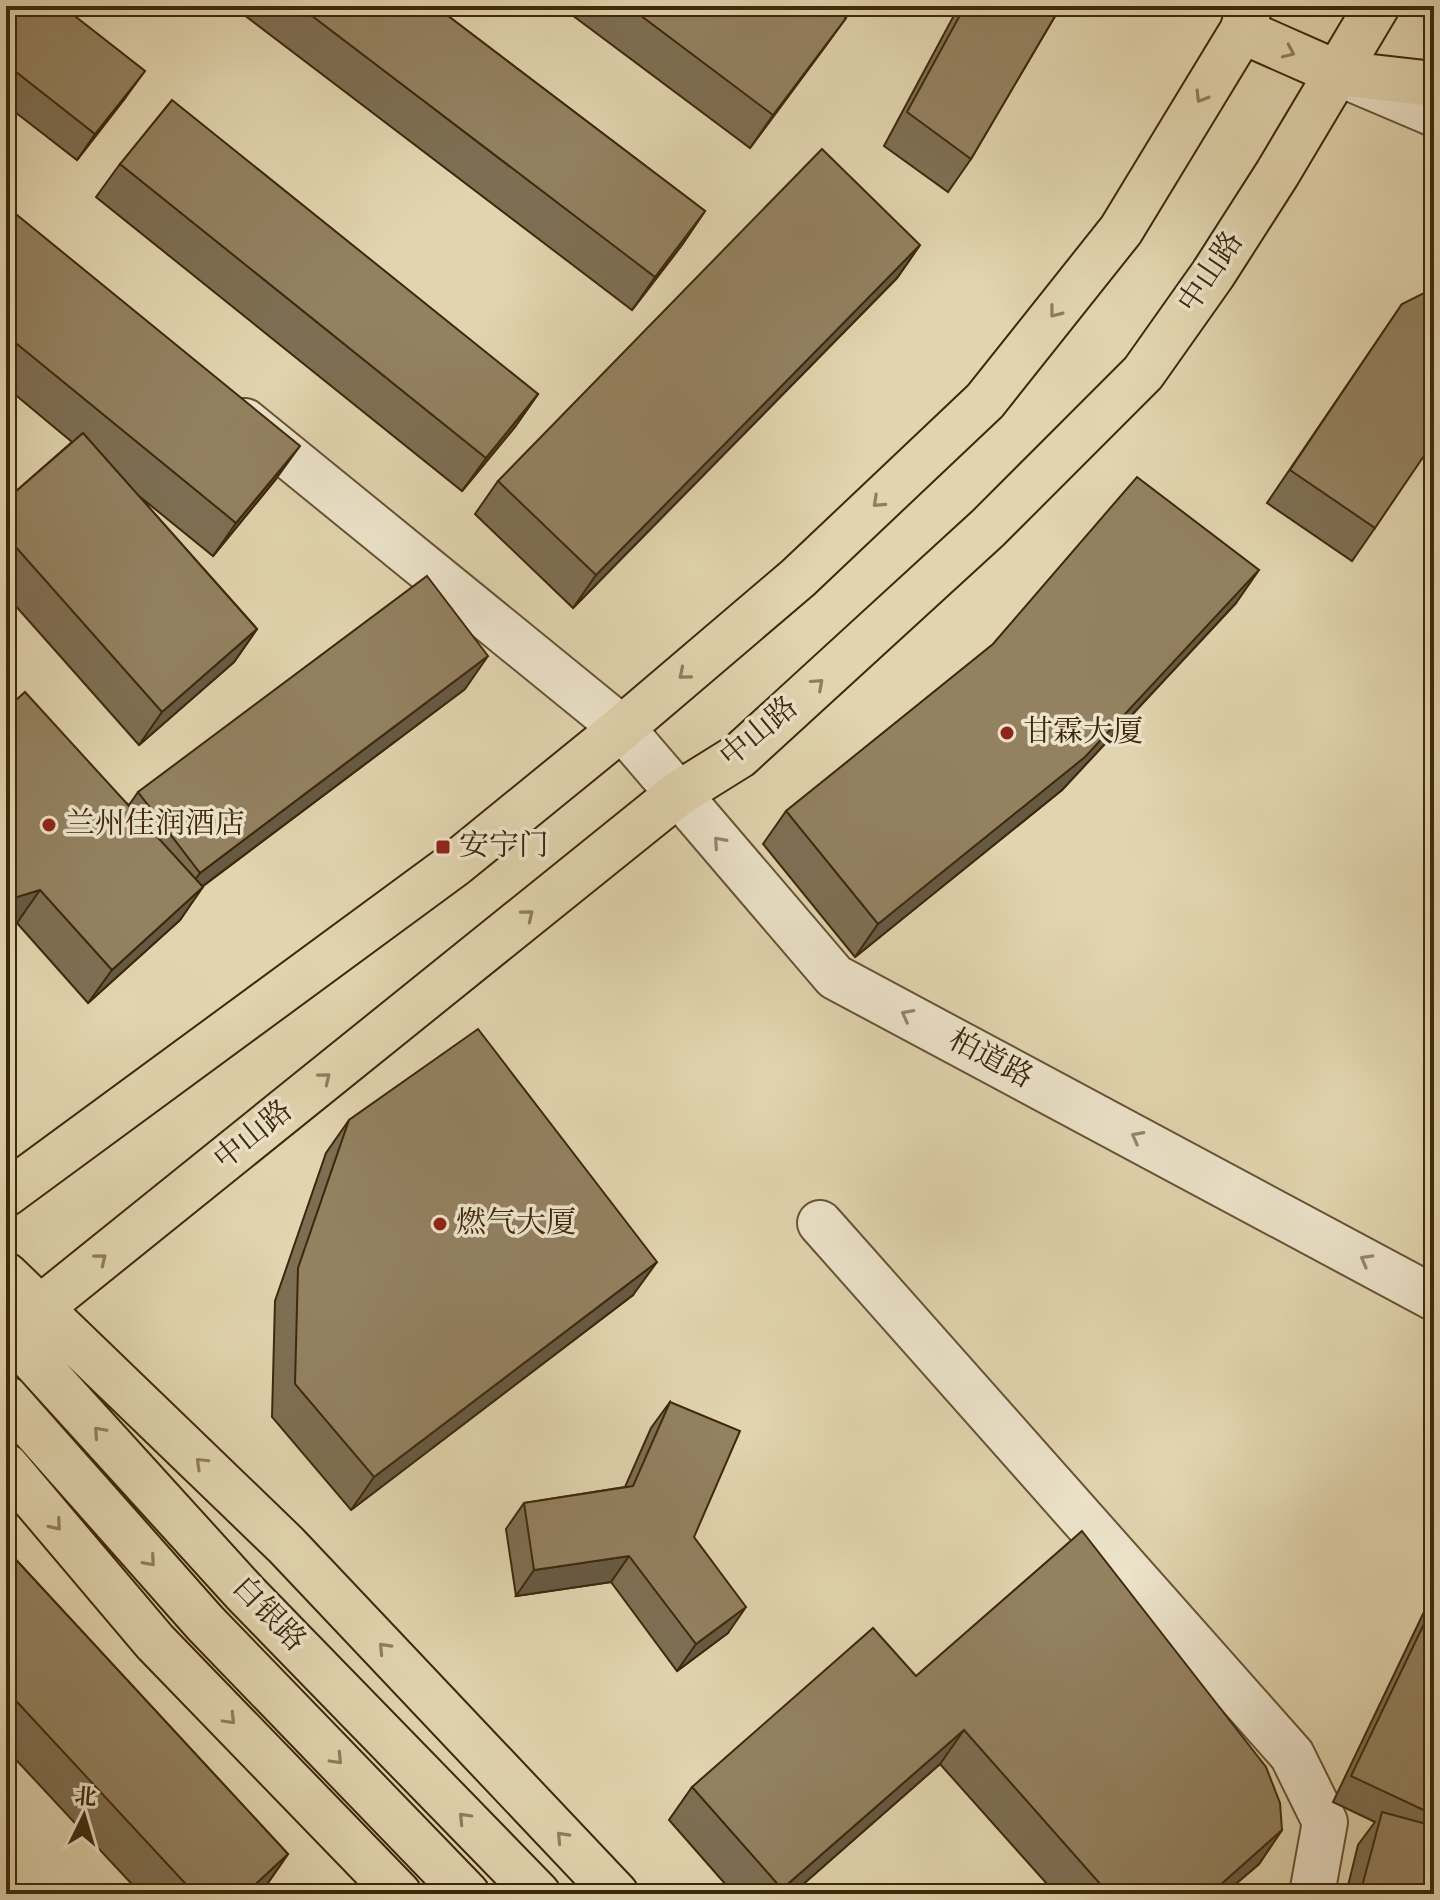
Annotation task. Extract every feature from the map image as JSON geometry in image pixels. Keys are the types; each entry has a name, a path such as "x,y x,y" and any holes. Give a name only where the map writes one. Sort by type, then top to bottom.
{"main road":[{"name":"中山路","path":"17,1322 678,794 739,756 988,528 1143,373 1213,274 1377,6"},
{"path":"6,1194 455,864 622,728 798,578 985,401 1121,230 1246,18 1337,73 1434,84"},
{"path":"6,1275 17,1322 286,1545 616,1894"},
{"name":"白银路","path":"17,1322 245,1593 538,1894"},
{"name":"白银路","path":"6,1398 205,1623 467,1894"},
{"path":"6,1466 155,1642 399,1894"}],"street":[{"path":"1337,73 1434,114"},
{"name":"柏道路","path":"215,397 622,728 835,977 1434,1298"},
{"path":"820,1223 1292,1755 1325,1822 1312,1894"}],"building":[{"path":"6,6 62,6 145,71 95,134 6,64"},
{"path":"299,6 435,6 705,211 655,277"},
{"path":"628,6 830,6 846,18 773,115"},
{"path":"965,6 1061,6 971,159 907,112"},
{"path":"172,100 538,394 486,458 120,164"},
{"path":"822,149 920,245 596,575 498,481"},
{"path":"6,206 300,446 236,523 6,335"},
{"path":"1434,288 1434,441 1375,528 1290,470 1402,304"},
{"path":"83,433 257,629 162,712 6,536 6,500"},
{"name":"甘霖大厦","path":"1137,477 1259,570 1085,757 878,924 786,811 993,644"},
{"path":"427,576 488,656 200,873 138,792"},
{"name":"兰州佳润酒店","path":"25,692 203,887 112,970 40,890 6,899 6,709"},
{"name":"燃气大厦","path":"478,1029 657,1262 374,1477 295,1384 298,1268 349,1120"},
{"path":"670,1402 740,1431 694,1537 746,1607 696,1644 629,1556 534,1570 524,1503 633,1486"},
{"path":"1082,1531 1266,1767 1280,1803 1282,1830 1210,1894 1109,1894 964,1730 782,1889 692,1787 873,1628 916,1676"},
{"path":"6,1549 288,1854 245,1894 195,1894 6,1690"},
{"path":"1434,1603 1434,1810 1432,1814 1351,1776"},
{"path":"1382,1812 1434,1826 1434,1894 1360,1894"},
{"path":"912,1884 921,1894 901,1894"},
{"path":"312,1885 320,1894 302,1894"}],"place":[{"name":"甘霖大厦","path":"1007,733"},
{"name":"兰州佳润酒店","path":"49,825"},
{"name":"安宁门","path":"443,847"},
{"name":"燃气大厦","path":"440,1224"}]}
